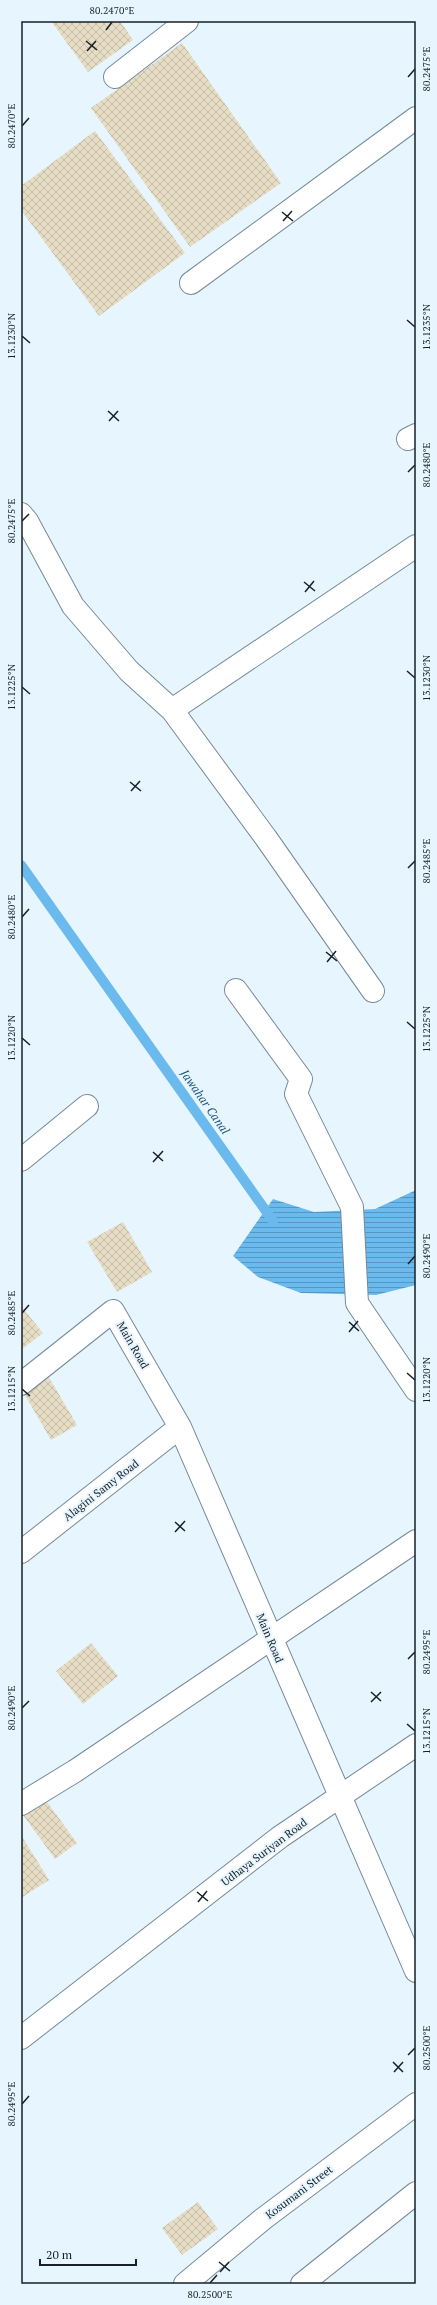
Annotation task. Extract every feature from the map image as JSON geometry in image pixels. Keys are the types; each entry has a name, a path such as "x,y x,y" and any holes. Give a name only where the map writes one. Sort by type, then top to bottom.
{"street":[{"path":"114,77 187,21"},
{"path":"191,283 416,118"},
{"path":"21,514 27,521 73,606 129,671 172,710 266,838 373,991"},
{"path":"172,710 416,546"},
{"path":"236,990 302,1079 296,1094 351,1206 357,1303 416,1390"},
{"path":"21,1160 87,1106"},
{"name":"Main Road","path":"21,1384 113,1311 180,1427 270,1639 416,1972"},
{"name":"Alagini Samy Road","path":"21,1552 180,1427"},
{"path":"21,1804 75,1772 416,1541"},
{"name":"Udhaya Suriyan Road","path":"21,2038 280,1837 416,1745"},
{"name":"Kosumani Street","path":"185,2284 263,2219 416,2104"},
{"path":"302,2284 416,2193"}],"water":[{"path":"416,1190 416,1285 376,1295 301,1293 258,1277 233,1256 273,1199 314,1212 375,1209"}],"building":[{"path":"51,21 120,21 133,40 88,72"},
{"path":"182,43 281,183 190,247 91,108"},
{"path":"95,131 185,253 99,316 21,210 21,186"},
{"path":"123,1222 152,1272 117,1292 87,1242"},
{"path":"21,1306 43,1333 21,1350"},
{"path":"47,1374 77,1425 51,1440 21,1388"},
{"path":"91,1643 118,1676 83,1704 56,1671"},
{"path":"45,1799 77,1843 55,1859 23,1815"},
{"path":"21,1835 49,1880 21,1898"},
{"path":"198,2202 218,2229 182,2255 162,2228"}],"waterway":[{"name":"Jawahar Canal","path":"21,865 273,1221"}]}
